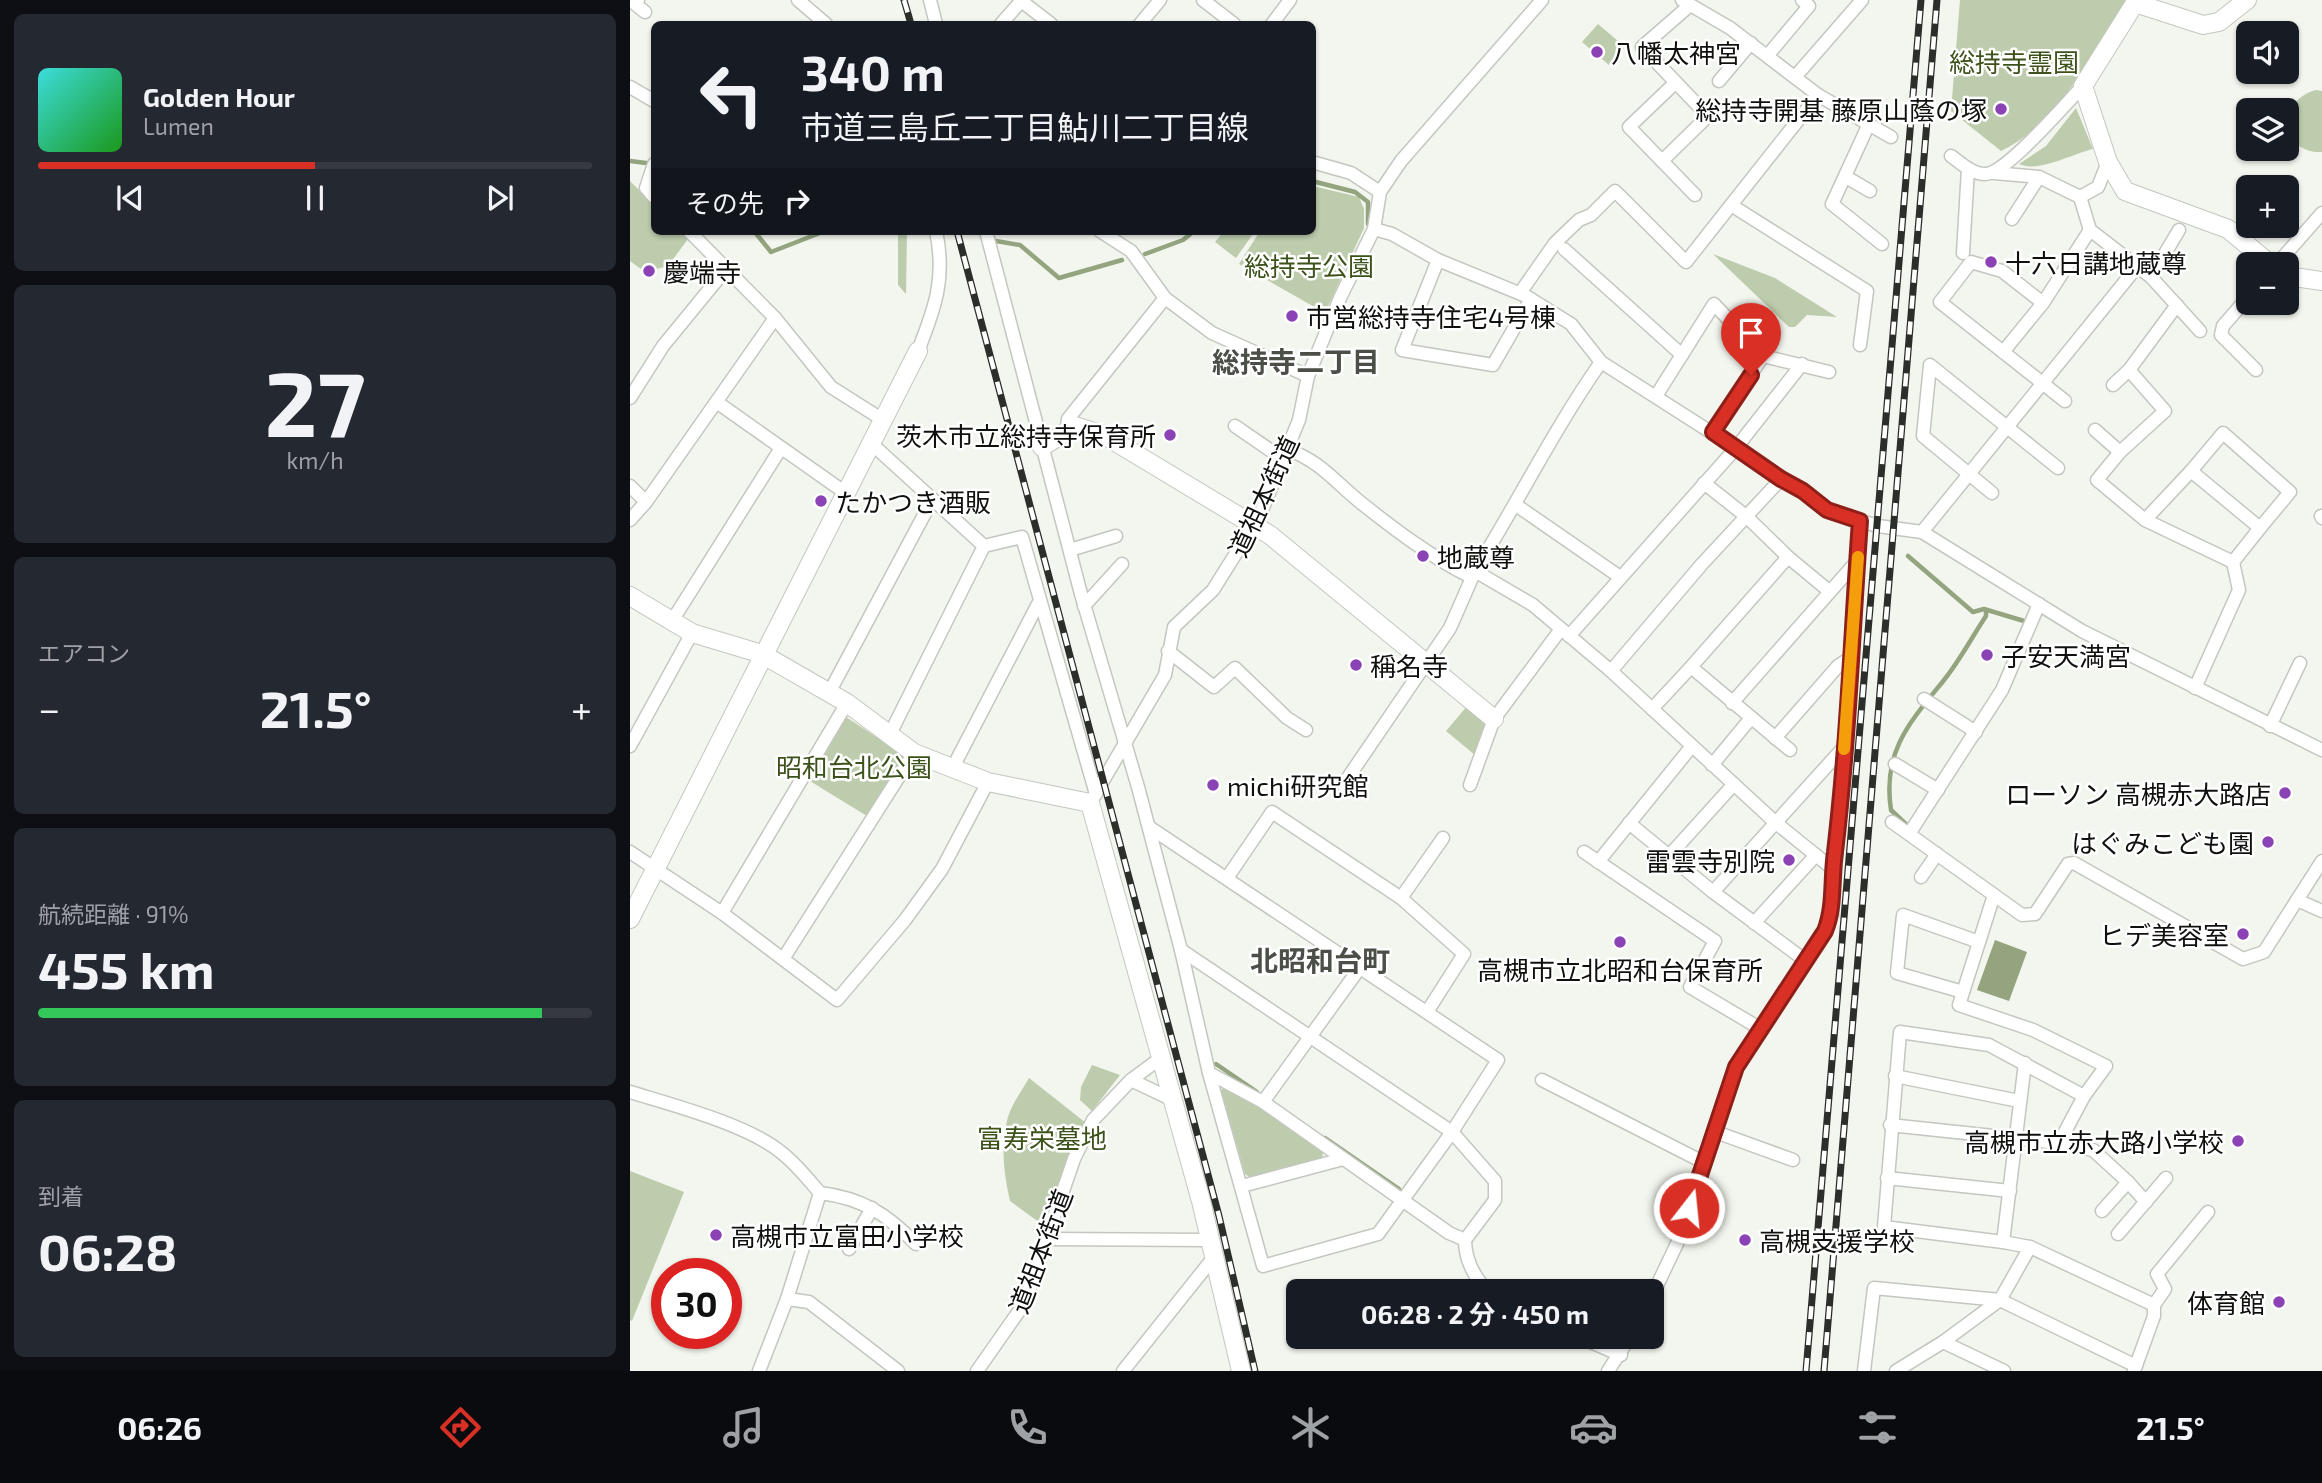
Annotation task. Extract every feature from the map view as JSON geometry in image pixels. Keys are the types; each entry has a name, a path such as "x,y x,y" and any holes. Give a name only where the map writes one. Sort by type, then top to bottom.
{"street":[{"path":"930,0 935,21"},
{"path":"1003,21 1021,0 1047,21"},
{"path":"1142,21 1160,0"},
{"path":"1203,0 1230,21"},
{"path":"1274,21 1290,0"},
{"path":"1316,163 1351,173 1380,192 1401,161 1542,0"},
{"path":"1768,55 1809,6 1802,0"},
{"path":"1795,77 1862,0"},
{"path":"1994,173 2040,133 2083,86 2136,1 2203,24 2219,22 2248,0"},
{"path":"801,1 823,21"},
{"path":"1662,161 1708,116 1680,82 1642,47 1685,3 1751,43 1818,95 1867,126 1891,137"},
{"path":"1719,81 1751,43"},
{"path":"1680,82 1629,127 1695,195"},
{"path":"2083,86 2108,162 2125,191"},
{"path":"630,87 651,98"},
{"path":"1438,260 1402,350 1493,365 1525,296 1555,243 1579,220 1591,215 1615,191 1686,262 1818,95"},
{"path":"1867,126 1832,204 1882,244"},
{"path":"1951,156 1977,173 2039,177 2080,197 2090,230 2151,277 2200,331"},
{"path":"2098,187 2108,162"},
{"path":"1963,253 1968,169"},
{"path":"651,173 646,188 651,194"},
{"path":"1846,177 1870,191"},
{"path":"2012,219 2039,177"},
{"path":"2080,197 2098,187 2125,191 2228,229 2256,252"},
{"name":"道祖本街道","path":"1093,799 1165,675 1174,627 1213,590 1254,525 1298,420 1308,376 1340,298 1374,229 1380,192"},
{"path":"1731,205 1867,291 1860,345"},
{"path":"2288,252 2322,213"},
{"path":"1374,229 1392,234 1438,260 1525,296 1571,324 1601,362 1713,432 1803,491 1827,510 1860,521 1922,532 2082,631 2322,750"},
{"path":"2003,352 2043,303 2090,230"},
{"path":"2151,277 2179,230"},
{"path":"692,235 775,318 831,387 883,419"},
{"path":"630,919 762,654 873,445 883,419 918,351 940,289 940,250 937,235"},
{"path":"987,235 1084,606 1149,827 1209,1073 1263,1266 1378,1234 1452,1132 1498,1060 1149,827"},
{"path":"1108,235 1131,251 1165,298 1212,333 1308,376"},
{"path":"1564,249 1682,355"},
{"path":"2043,303 2002,271 1971,262 1940,302 2065,401"},
{"path":"1922,532 2136,268"},
{"path":"630,398 663,346 726,269"},
{"path":"2299,278 2322,281"},
{"path":"1067,428 1068,419 1165,298"},
{"path":"1656,396 1714,304 1763,356 1829,372"},
{"path":"2113,385 2129,370 2177,305"},
{"path":"2236,311 2223,326 2221,335 2256,369"},
{"path":"630,520 718,402 775,318"},
{"path":"1713,432 1763,356"},
{"path":"1343,785 1450,628 1473,574 1516,505 1540,455 1601,362"},
{"path":"1470,785 1494,719 1565,633 1620,577 1736,448 1802,364"},
{"path":"1992,493 1923,436 1930,365 2058,468"},
{"path":"2129,370 2165,411 2120,452 2097,480 2145,520 2233,562"},
{"path":"718,402 847,494"},
{"path":"1235,426 1285,454 1311,458 1359,501 1428,553 1533,605 1611,671 1776,823 1833,869"},
{"path":"1041,447 1067,428 1086,427 1104,435 1254,525 1494,719"},
{"path":"2095,430 2120,452"},
{"path":"2145,520 2223,433 2290,492 2233,562"},
{"path":"873,445 984,546"},
{"path":"672,621 781,448"},
{"path":"2191,471 2260,528"},
{"path":"1611,671 1702,564 1781,479"},
{"path":"1704,483 1747,517 1788,557 1829,591"},
{"path":"630,486 646,502"},
{"path":"830,693 932,500"},
{"path":"1516,505 1620,577"},
{"path":"1660,1279 1683,1231 1713,1131 1736,1067 1806,961 1832,915 1833,869 1860,521"},
{"path":"1070,550 1116,536"},
{"path":"984,546 1022,537 1162,1057 1241,1371"},
{"path":"889,736 984,546"},
{"path":"1652,709 1788,557"},
{"path":"1732,703 1858,560"},
{"path":"2195,688 2239,590 2233,562"},
{"path":"1084,606 1122,564"},
{"path":"630,598 692,633 762,654 847,703 914,753 988,782 1093,799"},
{"path":"952,769 1038,604"},
{"path":"1909,834 2002,690 2039,604"},
{"path":"630,746 692,633"},
{"path":"1168,651 1214,687 1235,668 1287,718 1306,730"},
{"path":"1775,738 1838,666 1850,658"},
{"path":"2270,726 2300,663"},
{"path":"1691,667 1790,750"},
{"path":"1924,699 1976,732"},
{"path":"722,913 847,703"},
{"path":"1712,765 1751,718"},
{"path":"1598,862 1692,746"},
{"path":"1713,892 1844,747"},
{"path":"783,959 914,753"},
{"path":"1895,764 1938,790"},
{"path":"630,852 655,866 722,913 837,1000 905,920 942,869 988,782"},
{"path":"1668,857 1734,784"},
{"path":"1227,878 1272,813 1401,898 1464,954 1427,1012"},
{"path":"1892,822 2022,915 2035,914 2067,864 2074,863 2243,959 2263,952 2322,861"},
{"path":"1629,823 1668,857 1806,961"},
{"path":"1401,898 1443,838"},
{"path":"1584,852 1715,941 1690,987 1761,1028"},
{"path":"1921,877 1937,854"},
{"path":"1754,923 1816,855"},
{"path":"1994,895 1959,1005 2033,1030 2106,1066 2084,1096 2059,1143"},
{"path":"2297,900 2322,911"},
{"path":"1963,992 1897,973 1903,915 1979,942"},
{"path":"1181,950 1452,1132 1495,1181 1495,1200 1465,1240 1465,1254 1478,1279"},
{"path":"1263,1102 1359,969"},
{"path":"2084,1096 1989,1045 1899,1032 1884,1227 2030,1247 2154,1305"},
{"name":"道祖本街道","path":"977,1371 1024,1304 1074,1159 1091,1124 1130,1080 1162,1057"},
{"path":"2003,1242 2025,1063"},
{"path":"1209,1073 1263,1102 1404,1201 1465,1240"},
{"path":"1895,1076 2019,1101"},
{"path":"1130,1080 1172,1100"},
{"path":"1542,1080 1703,1162"},
{"path":"630,1092 682,1108 767,1143 781,1151 820,1193 850,1197 872,1208 916,1244"},
{"path":"1891,1125 2059,1143 2093,1150 2146,1202"},
{"path":"1713,1131 1793,1160"},
{"path":"1242,1186 1343,1159"},
{"path":"1887,1178 2010,1191"},
{"path":"2118,1234 2166,1178"},
{"path":"2102,1211 2128,1182"},
{"path":"759,1371 787,1299 820,1193"},
{"path":"849,1249 872,1208"},
{"path":"1864,1371 1874,1289 2000,1300 2135,1369 2154,1316 2154,1305 2165,1289 2157,1274 2208,1212"},
{"path":"1048,1238 1212,1249"},
{"path":"1896,1371 1943,1342 2000,1300 2030,1247"},
{"path":"1123,1371 1212,1249"},
{"path":"787,1299 808,1302 898,1371"},
{"path":"1943,1342 2004,1371"},
{"path":"1607,1349 1621,1355"},
{"path":"1608,1371 1624,1349"}],"green space":[{"name":"総持寺霊園","path":"1960,0 2127,0 2088,63 2057,105 2040,124 2001,151 1951,111"},
{"path":"1598,24 1625,47 1609,65 1582,42"},
{"path":"2316,90 2322,91 2322,152 2299,146 2299,100"},
{"path":"2076,108 2093,149 2045,165 2019,164 2046,146"},
{"name":"慶端寺","path":"630,181 651,202 651,235 684,235 688,239 668,266 645,272 630,261"},
{"name":"総持寺公園","path":"1316,187 1359,197 1364,209 1364,228 1325,313 1239,264 1257,235 1316,235"},
{"path":"898,235 907,235 906,294 898,285"},
{"path":"1221,235 1252,235 1236,258 1215,242"},
{"path":"1713,254 1775,278 1837,317 1807,315 1795,327 1789,327"},
{"path":"1468,705 1486,720 1475,755 1446,731"},
{"name":"昭和台北公園","path":"846,717 902,754 904,760 867,816 805,778"},
{"path":"1092,1065 1120,1075 1092,1111 1080,1100 1081,1087"},
{"name":"富寿栄墓地","path":"1029,1078 1086,1123 1047,1228 1010,1201 1005,1170 1004,1138 1008,1117"},
{"path":"1227,1084 1323,1151 1322,1160 1251,1178 1245,1174 1221,1090"},
{"path":"630,1171 684,1192 657,1258 651,1258 651,1274 632,1321"}],"shaded area":[{"path":"1995,940 2027,952 2009,1001 1977,990"}],"waterway":[{"path":"630,161 651,164"},
{"path":"1316,182 1355,192 1368,202 1368,224"},
{"path":"757,235 771,252 815,235"},
{"path":"1145,254 1183,240 1189,235"},
{"path":"996,241 1020,245 1059,278 1122,260"},
{"path":"1908,556 1973,612 1984,609 2024,621"},
{"path":"1910,828 1891,810 1889,789 1895,754 1910,724 1961,656 1986,616 1986,610"},
{"path":"1216,1064 1257,1092"},
{"path":"1325,1138 1399,1189"}],"railway":[{"path":"904,0 910,21"},
{"path":"1806,1371 1921,0"},
{"path":"1824,1371 1937,0"},
{"path":"958,235 1219,1216 1255,1371"}],"slow traffic":[{"path":"1844,749 1858,557"}],"place":[{"name":"八幡太神宮","path":"1597,52"},
{"name":"総持寺開基 藤原山蔭の塚","path":"2001,109"},
{"name":"十六日講地蔵尊","path":"1991,262"},
{"name":"慶端寺","path":"649,271"},
{"name":"市営総持寺住宅4号棟","path":"1292,316"},
{"name":"茨木市立総持寺保育所","path":"1170,435"},
{"name":"たかつき酒販","path":"821,501"},
{"name":"地蔵尊","path":"1423,556"},
{"name":"子安天満宮","path":"1987,655"},
{"name":"稱名寺","path":"1356,665"},
{"name":"michi研究館","path":"1213,785"},
{"name":"ローソン 高槻赤大路店","path":"2285,793"},
{"name":"はぐみこども園","path":"2268,842"},
{"name":"雷雲寺別院","path":"1789,860"},
{"name":"ヒデ美容室","path":"2243,934"},
{"name":"高槻市立北昭和台保育所","path":"1620,942"},
{"name":"高槻市立赤大路小学校","path":"2238,1141"},
{"name":"高槻市立富田小学校","path":"716,1235"},
{"name":"高槻支援学校","path":"1745,1240"},
{"name":"体育館","path":"2279,1302"}],"district":[{"name":"総持寺二丁目","path":"1296,361"},
{"name":"北昭和台町","path":"1320,960"}],"route":[{"path":"1689,1208 1736,1067 1825,931 1832,915 1833,869 1841,802 1860,521 1827,510 1803,491 1713,432 1751,375"}]}
